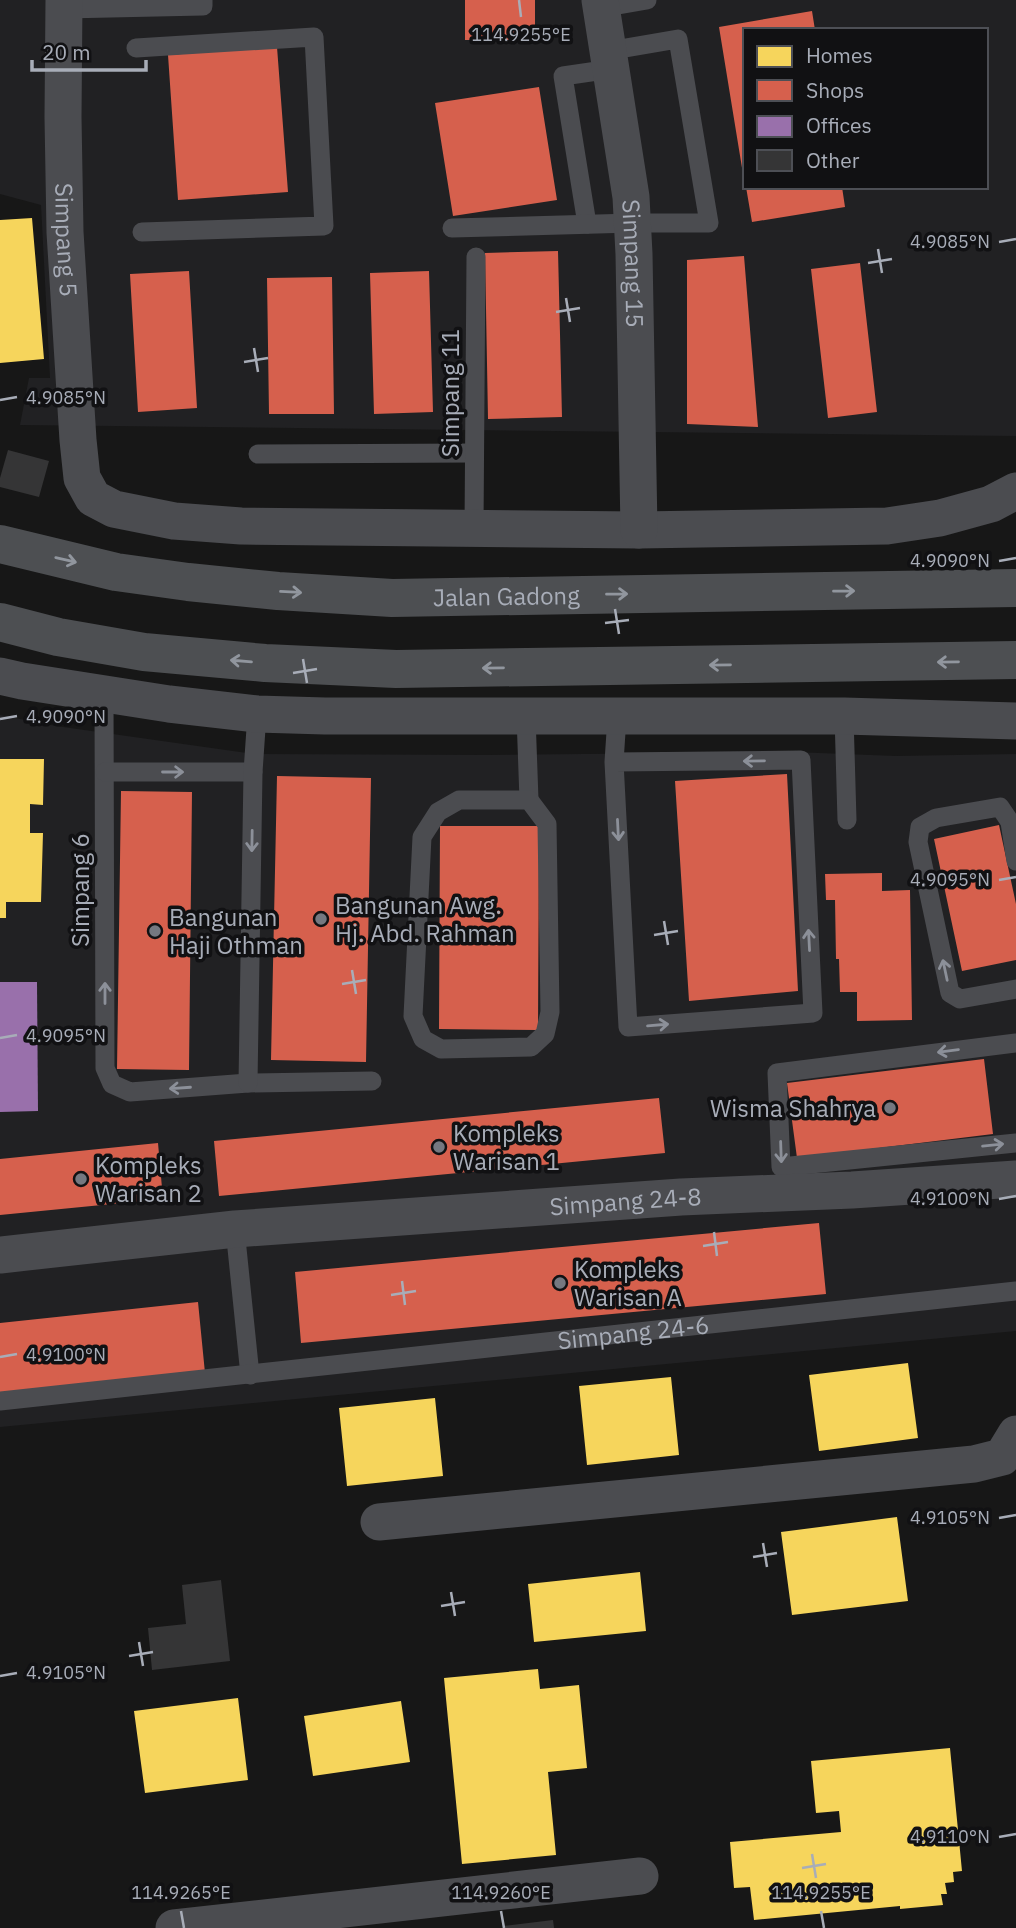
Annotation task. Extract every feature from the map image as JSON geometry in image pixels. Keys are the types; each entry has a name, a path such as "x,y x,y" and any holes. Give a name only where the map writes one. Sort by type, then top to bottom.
{"main road":[{"name":"Jalan Gadong","path":"0,544 117,572 188,582 392,598 1016,588"},
{"path":"0,622 58,637 144,652 265,663 396,669 1014,661"}],"street":[{"name":"Simpang 5","path":"64,4 65,232 78,440 82,478 93,498 114,509 174,521 241,526 474,528"},
{"name":"Simpang 15","path":"600,4 633,223 639,530"},
{"path":"474,528 639,530 887,526 940,518 990,504 1016,491"},
{"path":"0,676 104,694 257,714 844,716 1016,722"},
{"name":"Simpang 24-8","path":"235,1229 681,1197 852,1190 1016,1179"},
{"path":"0,1255 235,1229"},
{"path":"379,1522 974,1464 1009,1446"},
{"path":"174,1928 244,1924 640,1877"}],"lane":[{"path":"64,4 203,6 203,0"},
{"path":"600,4 647,0"},
{"path":"136,48 314,37 324,226 142,232"},
{"path":"452,228 709,223 678,39 563,76 587,224"},
{"name":"Simpang 11","path":"474,528 475,257"},
{"path":"258,454 474,453"},
{"name":"Simpang 6","path":"104,694 105,1068 112,1084 130,1091 248,1083"},
{"path":"257,714 253,772 248,1083 372,1081"},
{"path":"526,716 530,800 547,824 550,1012 545,1034 531,1047 441,1049 423,1039 413,1016 422,837 438,812 459,800 530,800"},
{"path":"844,716 847,820"},
{"path":"614,762 802,760 813,1013 628,1027 614,762 617,717"},
{"path":"105,772 253,772"},
{"path":"1016,861 1010,822 1000,807 936,818 920,827 918,842 950,993 960,999 1016,989"},
{"path":"1016,1043 777,1073 782,1167 1016,1143"},
{"path":"235,1229 250,1375"},
{"name":"Simpang 24-6","path":"0,1401 1016,1292"}],"shaded area":[{"path":"0,0 1016,0 1016,436 20,425 29,378 50,378 41,205 0,194"},
{"path":"0,715 56,726 254,754 1016,754 1016,1331 0,1427"}],"building: Homes":[{"path":"32,218 44,359 0,363 0,220"},
{"path":"0,759 44,759 43,805 30,804 30,833 43,833 41,902 6,902 6,918 0,918"},
{"path":"908,1363 918,1438 819,1451 809,1375"},
{"path":"671,1377 679,1455 587,1465 579,1386"},
{"path":"435,1398 443,1476 347,1486 339,1408"},
{"path":"897,1517 908,1601 792,1615 781,1532"},
{"path":"640,1572 646,1631 534,1642 528,1584"},
{"path":"538,1669 540,1689 579,1685 587,1768 548,1772 556,1855 462,1864 444,1678"},
{"path":"238,1698 248,1780 145,1793 134,1711"},
{"path":"401,1701 410,1762 313,1776 304,1716"},
{"path":"950,1748 962,1871 953,1872 954,1882 945,1883 947,1894 941,1894 943,1905 900,1909 900,1906 754,1920 750,1887 734,1888 730,1842 841,1832 839,1811 816,1813 811,1761"}],"building: Shops":[{"path":"465,0 535,0 535,40 465,40"},
{"path":"812,11 815,28 743,28 743,174 719,27"},
{"path":"277,47 288,192 178,200 168,55"},
{"path":"539,87 557,200 453,216 435,103"},
{"path":"746,189 842,189 845,207 752,222"},
{"path":"558,251 562,417 488,419 485,253"},
{"path":"744,256 758,427 687,424 687,260"},
{"path":"860,263 877,412 828,418 811,269"},
{"path":"189,271 197,408 138,412 130,274"},
{"path":"429,271 433,412 374,414 370,273"},
{"path":"332,277 334,414 269,414 267,278"},
{"path":"787,774 798,991 689,1001 675,781"},
{"name":"Bangunan Awg. Hj. Abd. Rahman","path":"277,776 371,778 366,1062 271,1060"},
{"name":"Bangunan Haji Othman","path":"121,791 192,792 189,1070 117,1069"},
{"path":"999,825 1016,904 1016,960 962,971 934,839"},
{"path":"440,826 539,826 538,1030 439,1029"},
{"path":"882,873 882,891 910,890 912,1020 857,1021 857,992 840,992 839,959 836,959 835,900 826,900 825,874"},
{"name":"Wisma Shahrya","path":"984,1059 993,1134 797,1158 787,1083"},
{"name":"Kompleks Warisan 1","path":"659,1098 665,1153 219,1196 214,1141"},
{"name":"Kompleks Warisan 2","path":"158,1143 163,1199 0,1215 0,1159"},
{"name":"Kompleks Warisan A","path":"819,1223 826,1294 301,1343 295,1272"},
{"path":"198,1302 205,1373 0,1394 0,1323"}],"building: Offices":[{"path":"0,982 37,982 38,1111 0,1112"}],"building: Other":[{"path":"8,450 49,461 39,497 0,487"},
{"path":"221,1580 230,1661 152,1670 148,1628 186,1624 182,1585"},
{"path":"553,1920 554,1928 503,1928 503,1926"}],"place":[{"name":"Bangunan Awg. Hj. Abd. Rahman","path":"321,919"},
{"name":"Bangunan Haji Othman","path":"155,931"},
{"name":"Wisma Shahrya","path":"890,1108"},
{"name":"Kompleks Warisan 1","path":"439,1147"},
{"name":"Kompleks Warisan 2","path":"81,1179"},
{"name":"Kompleks Warisan A","path":"560,1283"}]}
